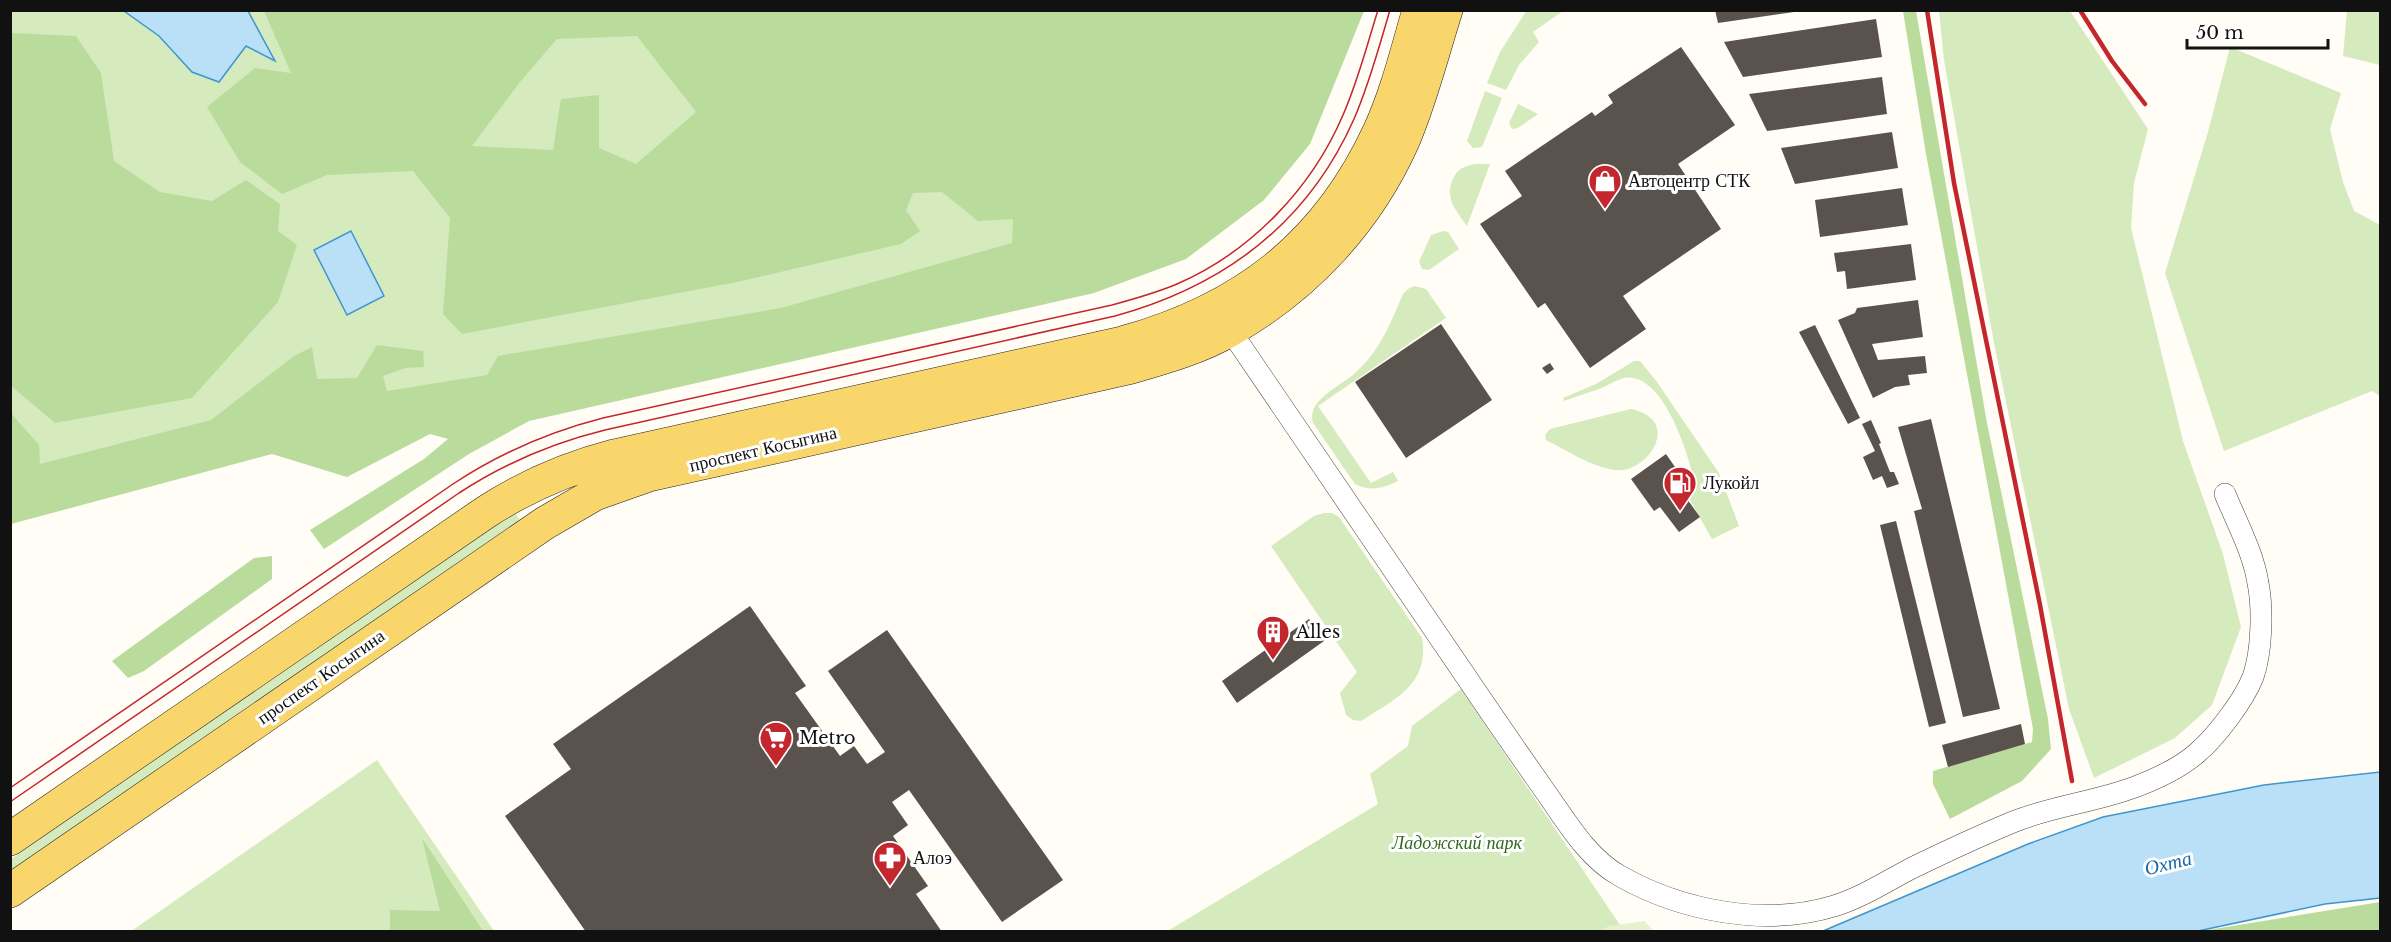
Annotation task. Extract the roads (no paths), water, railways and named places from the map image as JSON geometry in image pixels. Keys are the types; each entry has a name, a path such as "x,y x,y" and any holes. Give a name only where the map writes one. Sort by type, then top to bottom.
{"main road":[{"name":"проспект Косыгина","path":"10,839 486,512 513,495 548,478 584,464 614,456 1122,343 1159,333 1195,319 1229,301 1262,280 1291,255 1318,228 1342,197 1363,164 1380,130 1419,10"},
{"name":"проспект Косыгина","path":"10,891 536,529 569,507 602,491 663,471 1128,368 1167,357 1230,330 1277,300 1308,273 1337,244 1363,212 1385,177 1403,140 1418,101 1446,10"}],"street":[{"path":"1230,330 1521,758 1573,831 1595,857 1617,874 1640,886 1680,902 1733,915 1804,912 1831,907 2013,822 2034,814 2135,787 2182,765 2199,752 2241,697 2252,679 2259,654 2259,584 2247,546 2225,494"}],"water":[{"path":"124,11 248,11 275,61 246,46 219,82 192,72 159,36"},
{"path":"351,231 384,296 347,315 314,250"},
{"name":"Охта","path":"2380,772 2380,898 2325,904 2198,931 1823,931 2028,844 2103,817 2264,785"}],"tram line":[{"path":"10,788 453,484 525,445 603,418 1112,305 1161,290 1204,271 1254,236 1276,215 1314,168 1343,115 1358,76 1378,10"},
{"path":"10,802 459,493 529,455 605,430 1115,316 1155,303 1192,287 1226,268 1258,246 1286,220 1312,190 1335,157 1364,93 1390,10"}],"railway":[{"path":"1927,10 1954,183 2040,605 2072,781"},
{"path":"2080,10 2112,61 2145,104"}],"place":[{"name":"Автоцентр СТК","path":"1605,210"},
{"name":"Лукойл","path":"1680,512"},
{"name":"Alles","path":"1273,661"},
{"name":"Metro","path":"776,767"},
{"name":"Алоэ","path":"890,887"}],"park label":[{"name":"Ладожский парк","path":"1457,843"}]}
